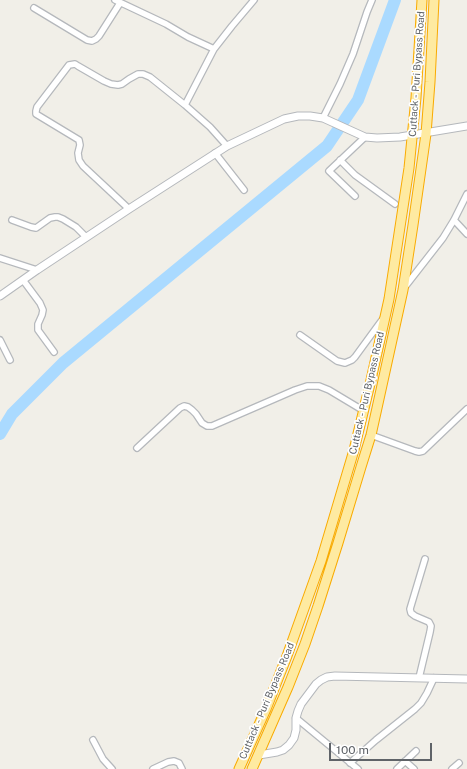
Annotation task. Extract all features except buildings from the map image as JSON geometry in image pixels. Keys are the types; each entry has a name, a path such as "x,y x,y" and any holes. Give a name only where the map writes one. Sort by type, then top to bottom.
{"highway":[{"name":"Cuttack - Puri Bypass Road","path":"239,769 266,709 287,656 321,561 364,411 386,315 410,168 422,0"},
{"name":"Cuttack - Puri Bypass Road","path":"252,769 288,687 307,636 338,543 371,435 403,290 413,225 426,134 434,0"}],"street":[{"path":"185,105 214,49 254,0"},
{"path":"326,119 353,54 372,0"},
{"path":"34,8 87,40 92,41 99,36 117,1 214,49"},
{"path":"129,209 78,160 80,145 79,140 36,114 37,107 67,67 72,64 78,66 110,84 118,85 138,74 143,74 155,81 185,105 210,127 227,146"},
{"path":"0,296 86,237 215,153 284,119 310,116 326,119 365,137 386,138 426,134 467,126"},
{"path":"355,196 329,171 365,137"},
{"path":"215,153 244,190"},
{"path":"340,160 355,175 395,204"},
{"path":"403,290 443,238 467,194"},
{"path":"12,220 36,228 50,218 58,217 76,227 86,237"},
{"path":"454,220 467,234"},
{"path":"0,258 37,270"},
{"path":"23,280 40,303 43,310 38,324 38,330 54,352"},
{"path":"300,335 337,361 346,363 355,357 386,315"},
{"path":"0,340 10,360"},
{"path":"137,448 184,406 192,410 202,423 207,426 212,426 295,390 308,386 319,386 364,411"},
{"path":"371,435 415,452 423,451 467,409"},
{"path":"419,678 431,626 429,622 411,613 410,609 425,559"},
{"path":"259,755 277,752 283,750 289,745 294,738 296,718 301,704 316,684 326,677 467,679"},
{"path":"350,763 421,703 434,678"},
{"path":"296,718 358,769"},
{"path":"93,740 103,759 112,769"},
{"path":"397,769 416,751"},
{"path":"153,769 168,762 174,761 179,763 182,769"},
{"path":"405,761 414,769"},
{"path":"452,769 459,762"}],"waterway":[{"path":"0,434 12,414 63,363 327,146 358,100 395,0"}]}
